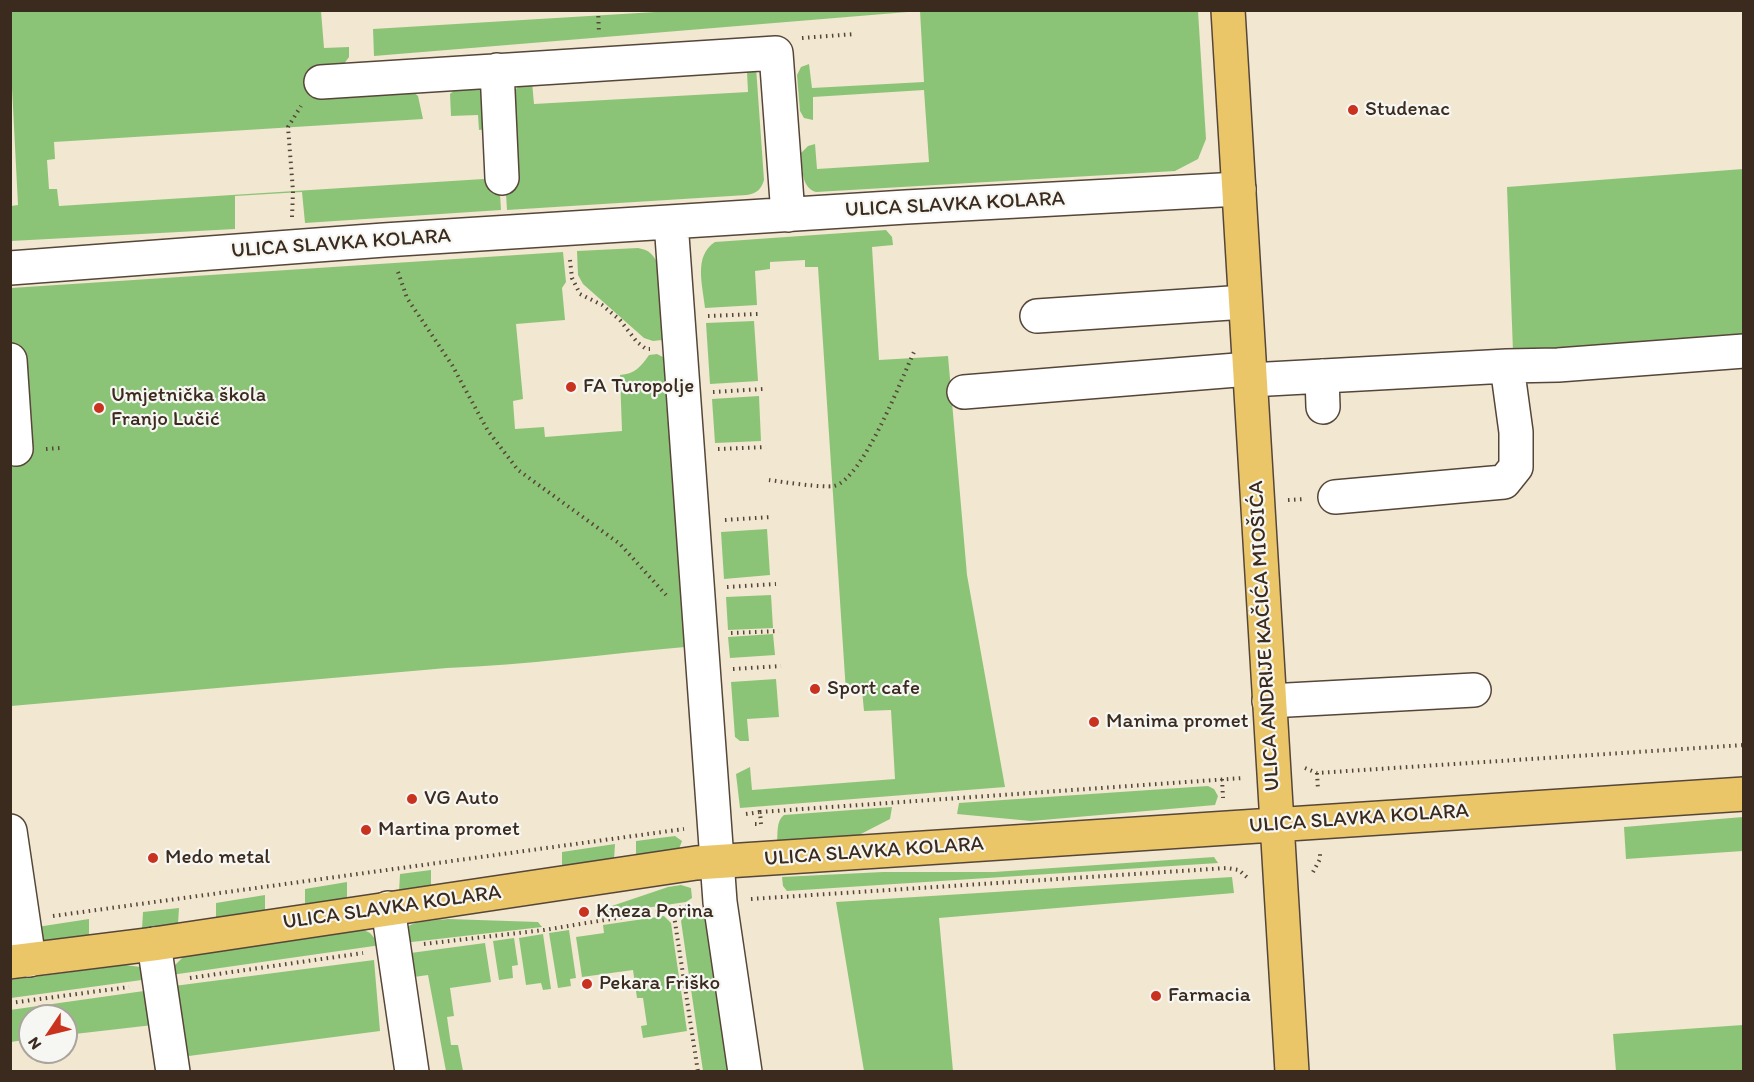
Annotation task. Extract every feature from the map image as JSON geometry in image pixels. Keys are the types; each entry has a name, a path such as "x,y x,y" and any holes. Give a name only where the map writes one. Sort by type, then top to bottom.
{"main road":[{"name":"ULICA ANDRIJE KAČIĆA MIOŠIĆA","path":"1228,10 1292,1071"},
{"name":"ULICA SLAVKA KOLARA","path":"20,961 154,944 696,863 1743,794"}],"street":[{"path":"321,82 776,53 788,215"},
{"path":"497,70 502,178"},
{"name":"ULICA SLAVKA KOLARA","path":"10,268 384,240 906,207 1239,189"},
{"path":"671,222 720,902 745,1071"},
{"path":"1037,316 1245,302"},
{"path":"964,392 1250,374 1323,391 1507,366 1558,365 1614,373 1743,351"},
{"path":"10,360 16,449"},
{"path":"1335,498 1504,482 1516,467 1516,432 1507,366"},
{"path":"1269,701 1474,690"},
{"path":"10,831 20,961"},
{"path":"388,908 412,1071"},
{"path":"154,944 173,1071"}],"path":[{"path":"800,38 855,34"},
{"path":"288,127 293,191 292,220"},
{"path":"569,229 572,278 580,294 602,305 620,320 637,342 646,349 656,349"},
{"path":"396,267 407,298 452,365 488,431 518,470 620,544 673,603"},
{"path":"702,316 758,314"},
{"path":"769,480 833,486 846,480 876,436 914,352"},
{"path":"706,392 763,389"},
{"path":"711,450 766,447"},
{"path":"720,520 771,517"},
{"path":"721,588 776,584"},
{"path":"724,634 779,631"},
{"path":"726,670 781,666"},
{"path":"1301,767 1317,773 1743,745"},
{"path":"736,815 760,812"},
{"path":"10,1003 544,930 720,902 1227,868 1239,870 1256,885"},
{"path":"673,909 698,1071"}],"green space":[{"path":"11,11 321,11 324,48 349,47 349,57 341,68 310,70 312,91 407,86 418,96 423,119 54,142 55,159 47,160 49,189 57,189 59,206 499,178 501,210 305,223 302,192 235,196 235,229 11,241 11,206 18,205 11,68"},
{"path":"672,11 920,11 374,56 373,29"},
{"path":"920,11 1198,11 1206,139 1198,159 1175,171 816,192 807,186 803,176 801,153 808,146 815,144 817,169 929,162 924,90 813,97 813,120 804,118 800,111 797,75 801,67 809,64 812,88 924,82"},
{"path":"756,67 764,180 756,192 747,195 507,210 505,177 514,91 521,84 532,82 534,104 748,92 747,72"},
{"path":"459,86 482,86 487,129 479,130 478,115 451,116 450,94"},
{"path":"1743,169 1743,335 1513,352 1507,187"},
{"path":"886,230 892,237 893,245 872,247 879,360 948,356 967,575 1005,787 740,808 736,774 750,767 752,790 895,779 891,710 864,711 862,690 846,692 818,267 805,267 805,260 770,262 770,269 755,271 757,305 705,308 701,281 704,255 715,242"},
{"path":"638,248 651,254 659,265 662,340 653,341 644,338 583,284 578,275 577,251"},
{"path":"563,252 566,282 562,288 565,320 516,324 523,399 513,401 515,429 544,427 545,437 622,431 620,375 637,369 649,355 657,354 663,357 685,647 536,662 11,706 11,288"},
{"path":"754,321 758,381 710,384 706,323"},
{"path":"759,396 761,441 715,443 712,399"},
{"path":"767,529 770,575 724,579 721,532"},
{"path":"771,595 773,628 728,630 726,597"},
{"path":"773,634 775,655 730,658 728,637"},
{"path":"776,679 779,717 747,719 749,741 740,741 735,737 731,682"},
{"path":"1208,786 1214,789 1218,796 1215,805 1031,821 957,814 959,803"},
{"path":"892,807 890,819 857,836 777,843 779,824 784,815"},
{"path":"1743,817 1743,851 1626,859 1624,827"},
{"path":"675,836 682,841 679,849 636,857 636,841"},
{"path":"615,844 614,860 562,868 562,852"},
{"path":"1214,857 1218,863 787,891 783,886 782,877 883,872 994,872"},
{"path":"431,870 431,887 399,892 400,874"},
{"path":"1232,877 1234,893 939,918 953,1071 864,1071 836,902"},
{"path":"347,882 347,899 305,905 305,889"},
{"path":"681,885 691,888 692,898 686,902 604,914 600,910 668,887"},
{"path":"265,895 265,911 216,918 216,903"},
{"path":"179,908 178,924 142,929 143,912"},
{"path":"706,911 730,1071 703,1071 681,921 686,913"},
{"path":"664,916 671,923 687,1031 643,1038 641,1026 647,1025 643,998 637,998 633,970 582,977 576,937 604,933 603,925"},
{"path":"89,919 89,935 36,943 37,927"},
{"path":"448,919 538,922 542,927 403,943 404,931 408,926 425,921"},
{"path":"362,929 370,933 381,945 171,975 174,966 184,956"},
{"path":"569,930 576,978 570,979 571,986 558,988 549,933"},
{"path":"543,934 551,989 543,990 541,983 526,985 519,938"},
{"path":"514,938 518,965 512,966 513,978 499,980 493,941"},
{"path":"485,943 491,982 450,988 454,1016 447,1017 451,1045 458,1045 463,1071 446,1071 428,975 407,978 403,954"},
{"path":"374,960 380,1031 181,1057 174,986"},
{"path":"125,965 141,967 149,979 11,998 10,980"},
{"path":"151,990 153,1025 78,1034 78,1004 52,1004"},
{"path":"18,1009 18,1041 11,1042 10,1010"},
{"path":"1743,1025 1743,1071 1616,1071 1613,1034"}],"place":[{"name":"Studenac","path":"1353,110"},
{"name":"FA Turopolje","path":"571,387"},
{"name":"Umjetnička škola Franjo Lučić","path":"99,408"},
{"name":"Sport cafe","path":"815,689"},
{"name":"Manima promet","path":"1094,722"},
{"name":"VG Auto","path":"412,799"},
{"name":"Martina promet","path":"366,830"},
{"name":"Medo metal","path":"153,858"},
{"name":"Kneza Porina","path":"584,912"},
{"name":"Pekara Friško","path":"587,984"},
{"name":"Farmacia","path":"1156,996"}]}
